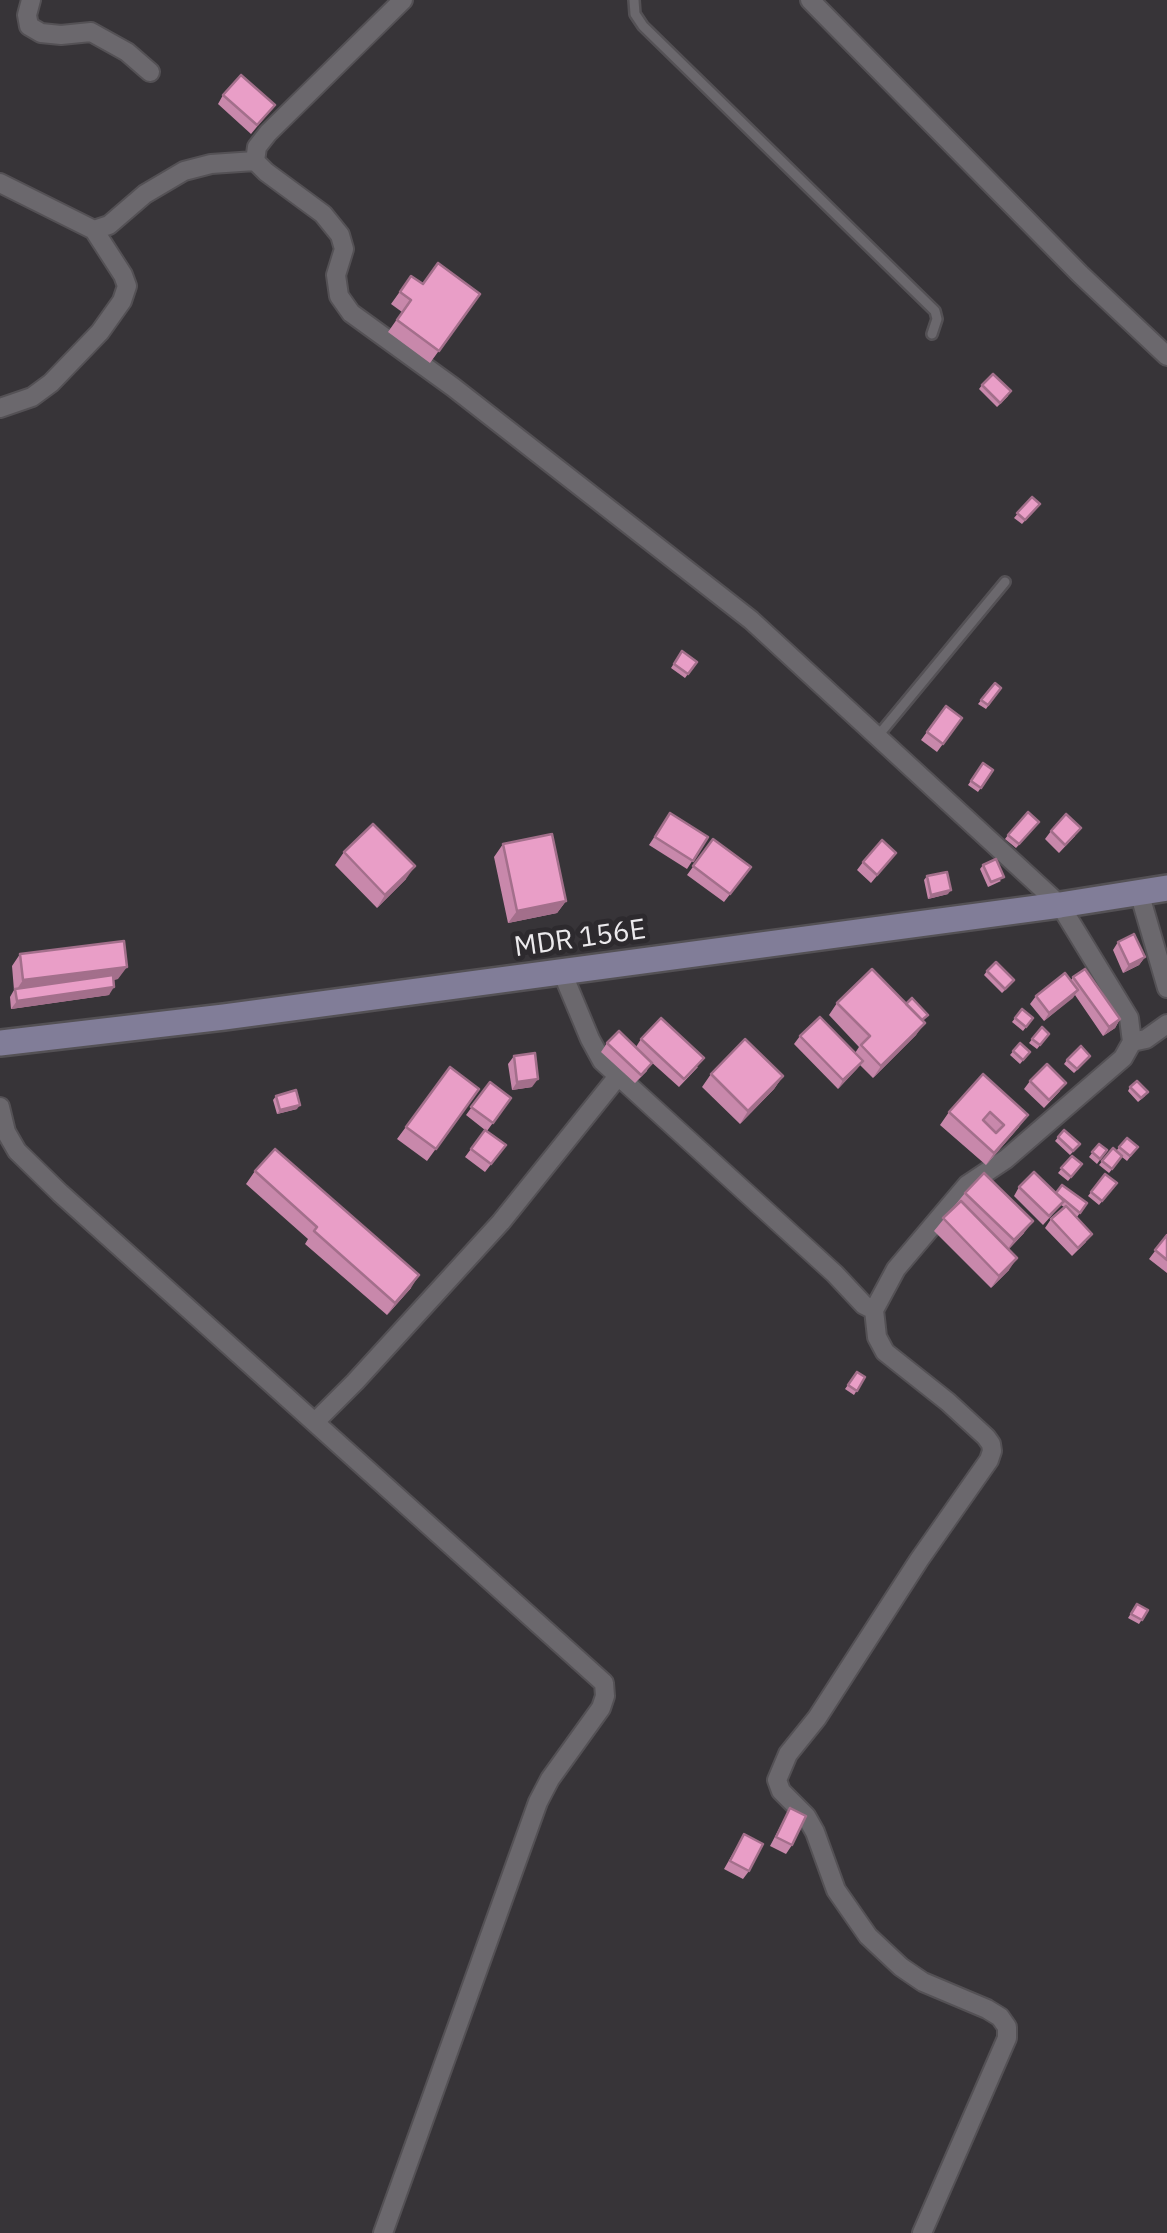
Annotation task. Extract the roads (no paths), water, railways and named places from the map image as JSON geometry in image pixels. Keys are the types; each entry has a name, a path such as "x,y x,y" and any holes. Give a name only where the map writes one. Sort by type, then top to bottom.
{"main road":[{"name":"MDR 156E","path":"0,1042 224,1018 1167,888"}],"street":[{"path":"32,0 27,15 29,26 41,33 61,35 92,32 127,52 150,72"},
{"path":"255,160 258,146 268,134 404,0"},
{"path":"810,0 1080,274 1167,356"},
{"path":"94,230 109,225 144,194 184,171 255,160"},
{"path":"255,160 323,214 340,234 344,249 336,275 339,296 351,314 452,387 750,620 1060,905 1130,1018 1132,1042 1123,1058 1006,1158 967,1185 896,1269 874,1310 877,1336 885,1352 986,1437 992,1451 817,1718 788,1754 777,1780 780,1791 806,1816 836,1890 868,1936 923,1982 987,2009 1000,2016 1008,2027 1007,2038 922,2233"},
{"path":"0,183 94,230 126,286 122,301 100,332 50,383 32,397 0,408"},
{"path":"1139,892 1167,988"},
{"path":"562,972 602,1060 836,1274 864,1306 874,1310"},
{"path":"1132,1042 1146,1039 1167,1024"},
{"path":"315,1422 501,1222 620,1075"},
{"path":"0,1107 6,1132 17,1152 604,1683 606,1696 600,1708 538,1802 383,2233"}],"lane":[{"path":"634,0 642,26 935,312 932,334"},
{"path":"877,737 1005,582"}]}
